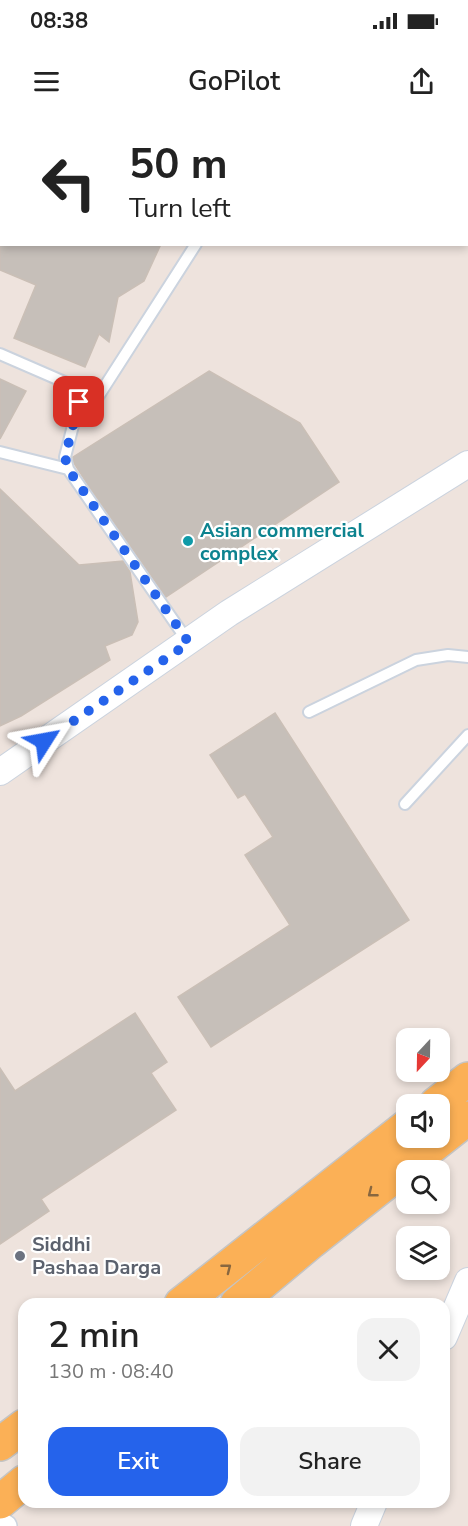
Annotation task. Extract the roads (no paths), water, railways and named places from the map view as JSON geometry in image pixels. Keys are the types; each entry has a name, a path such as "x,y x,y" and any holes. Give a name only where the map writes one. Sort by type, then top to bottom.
{"main road":[{"path":"449,1094 468,1079"},
{"path":"244,1298 468,1118"},
{"path":"189,1298 396,1135"},
{"path":"0,1444 18,1430"},
{"path":"0,1502 18,1487"}],"street":[{"path":"3,765 189,643 230,613 468,464"},
{"path":"450,1324 468,1283"},
{"path":"364,1526 372,1508"},
{"path":"0,1523 6,1526"}],"lane":[{"path":"96,400 195,246"},
{"path":"0,354 69,384 96,400"},
{"path":"96,400 79,402 65,457 68,469 189,643"},
{"path":"0,452 68,469"},
{"path":"309,712 416,660 448,655 468,657"},
{"path":"405,804 468,735"}],"place":[{"name":"Asian commercial complex","path":"188,541"},
{"name":"Siddhi Pashaa Darga","path":"20,1256"}]}
